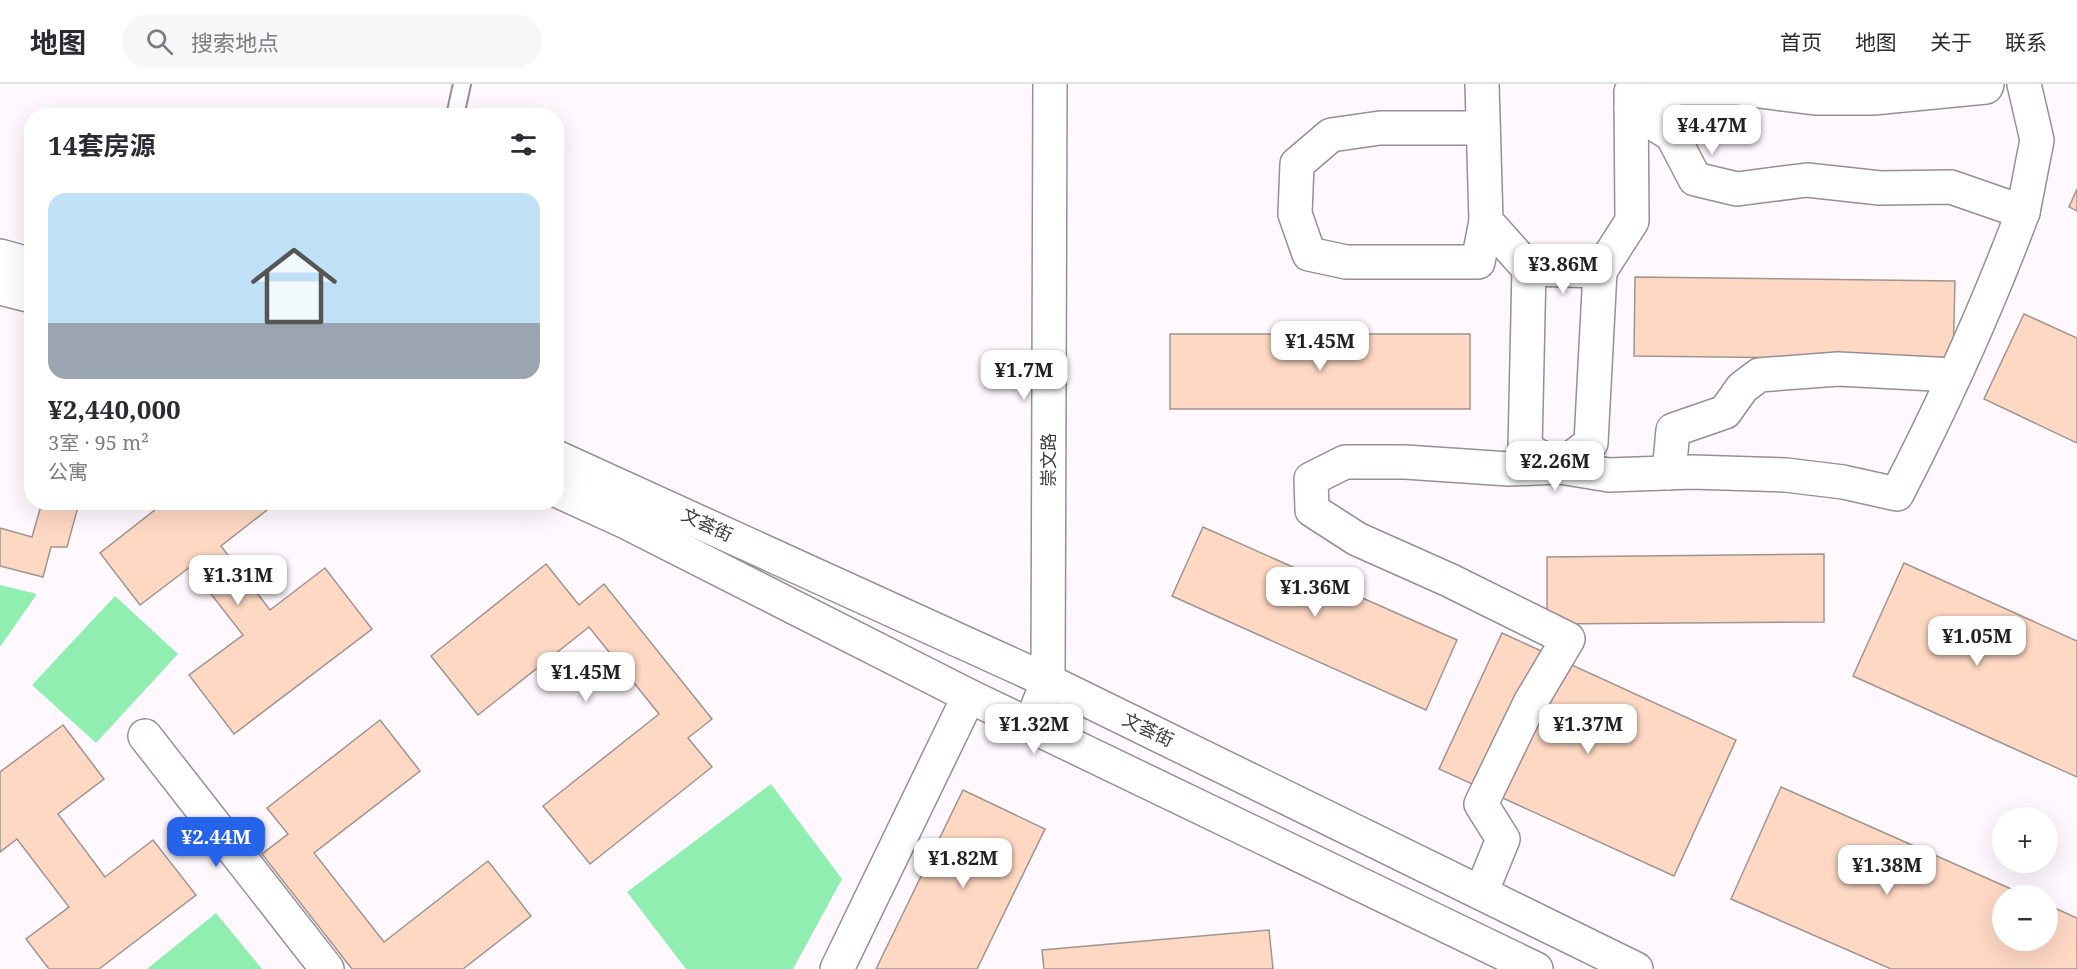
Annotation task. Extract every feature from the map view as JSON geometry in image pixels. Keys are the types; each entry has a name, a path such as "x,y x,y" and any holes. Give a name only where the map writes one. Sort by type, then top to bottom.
{"street":[{"name":"崇文路","path":"1030,725 1048,681 1050,84"},
{"path":"1482,84 1486,221 1478,262 1346,262 1309,254 1295,214 1297,164 1331,135 1380,128 1483,128"},
{"path":"1631,96 1678,88 1737,88 1815,98 1873,98 1986,87 1987,84"},
{"path":"1481,893 1503,839 1481,804 1530,703 1568,639 1357,539 1311,510 1311,479 1345,462 1405,462 1509,469 1560,467 1609,475 1669,473 1786,475 1843,482 1897,494 1927,437 2023,212 2037,141 2024,84"},
{"path":"1631,96 1672,135 1695,179 1737,189 1807,180 1880,188 1952,188 2023,212"},
{"path":"1560,467 1592,443 1600,271 1632,221 1631,96"},
{"path":"1486,221 1529,269 1525,449 1560,467"},
{"path":"0,256 24,263"},
{"path":"1529,269 1600,271"},
{"path":"0,288 24,294"},
{"path":"1669,473 1673,430 1725,412 1742,388 1759,375 1838,369 1954,375"},
{"name":"文荟街","path":"564,461 1048,681 1636,969"},
{"name":"文荟街","path":"564,494 626,522 969,696 1536,969"},
{"path":"837,969 969,696"},
{"path":"145,736 327,969"}],"lane":[{"path":"456,108 462,84"}],"green space":[{"path":"0,585 37,594 0,647"},
{"path":"115,596 178,654 96,743 32,685"},
{"path":"771,784 842,879 793,969 686,969 627,892"},
{"path":"216,913 262,969 147,969"}],"building":[{"path":"2077,189 2077,211 2069,207"},
{"path":"1635,277 1955,281 1953,360 1634,356"},
{"path":"2024,314 2077,338 2077,443 1984,399"},
{"path":"1170,334 1470,334 1470,409 1170,409"},
{"path":"40,510 77,510 67,547 51,547 43,577 0,566 0,528 32,537"},
{"path":"155,510 267,510 221,546 270,610 325,568 372,629 234,734 189,675 243,635 190,567 140,605 100,553"},
{"path":"1203,527 1457,640 1426,710 1172,596"},
{"path":"1824,554 1824,622 1547,624 1547,557"},
{"path":"1904,563 2077,641 2077,777 1853,676"},
{"path":"546,564 579,605 604,584 712,719 688,738 712,767 590,864 543,806 659,714 589,627 478,715 431,656"},
{"path":"1502,633 1736,740 1674,876 1439,769"},
{"path":"380,720 420,771 314,853 384,942 488,861 531,916 463,969 352,969 262,854 288,834 267,808"},
{"path":"63,725 104,779 58,814 105,877 153,840 196,895 99,969 49,969 26,939 69,907 17,839 0,852 0,772"},
{"path":"1781,787 2002,885 1992,885 1992,951 2058,951 2058,909 2077,918 2077,969 1891,969 1731,899"},
{"path":"963,790 1045,829 977,969 876,969"},
{"path":"1269,930 1273,969 1044,969 1042,950"}]}
